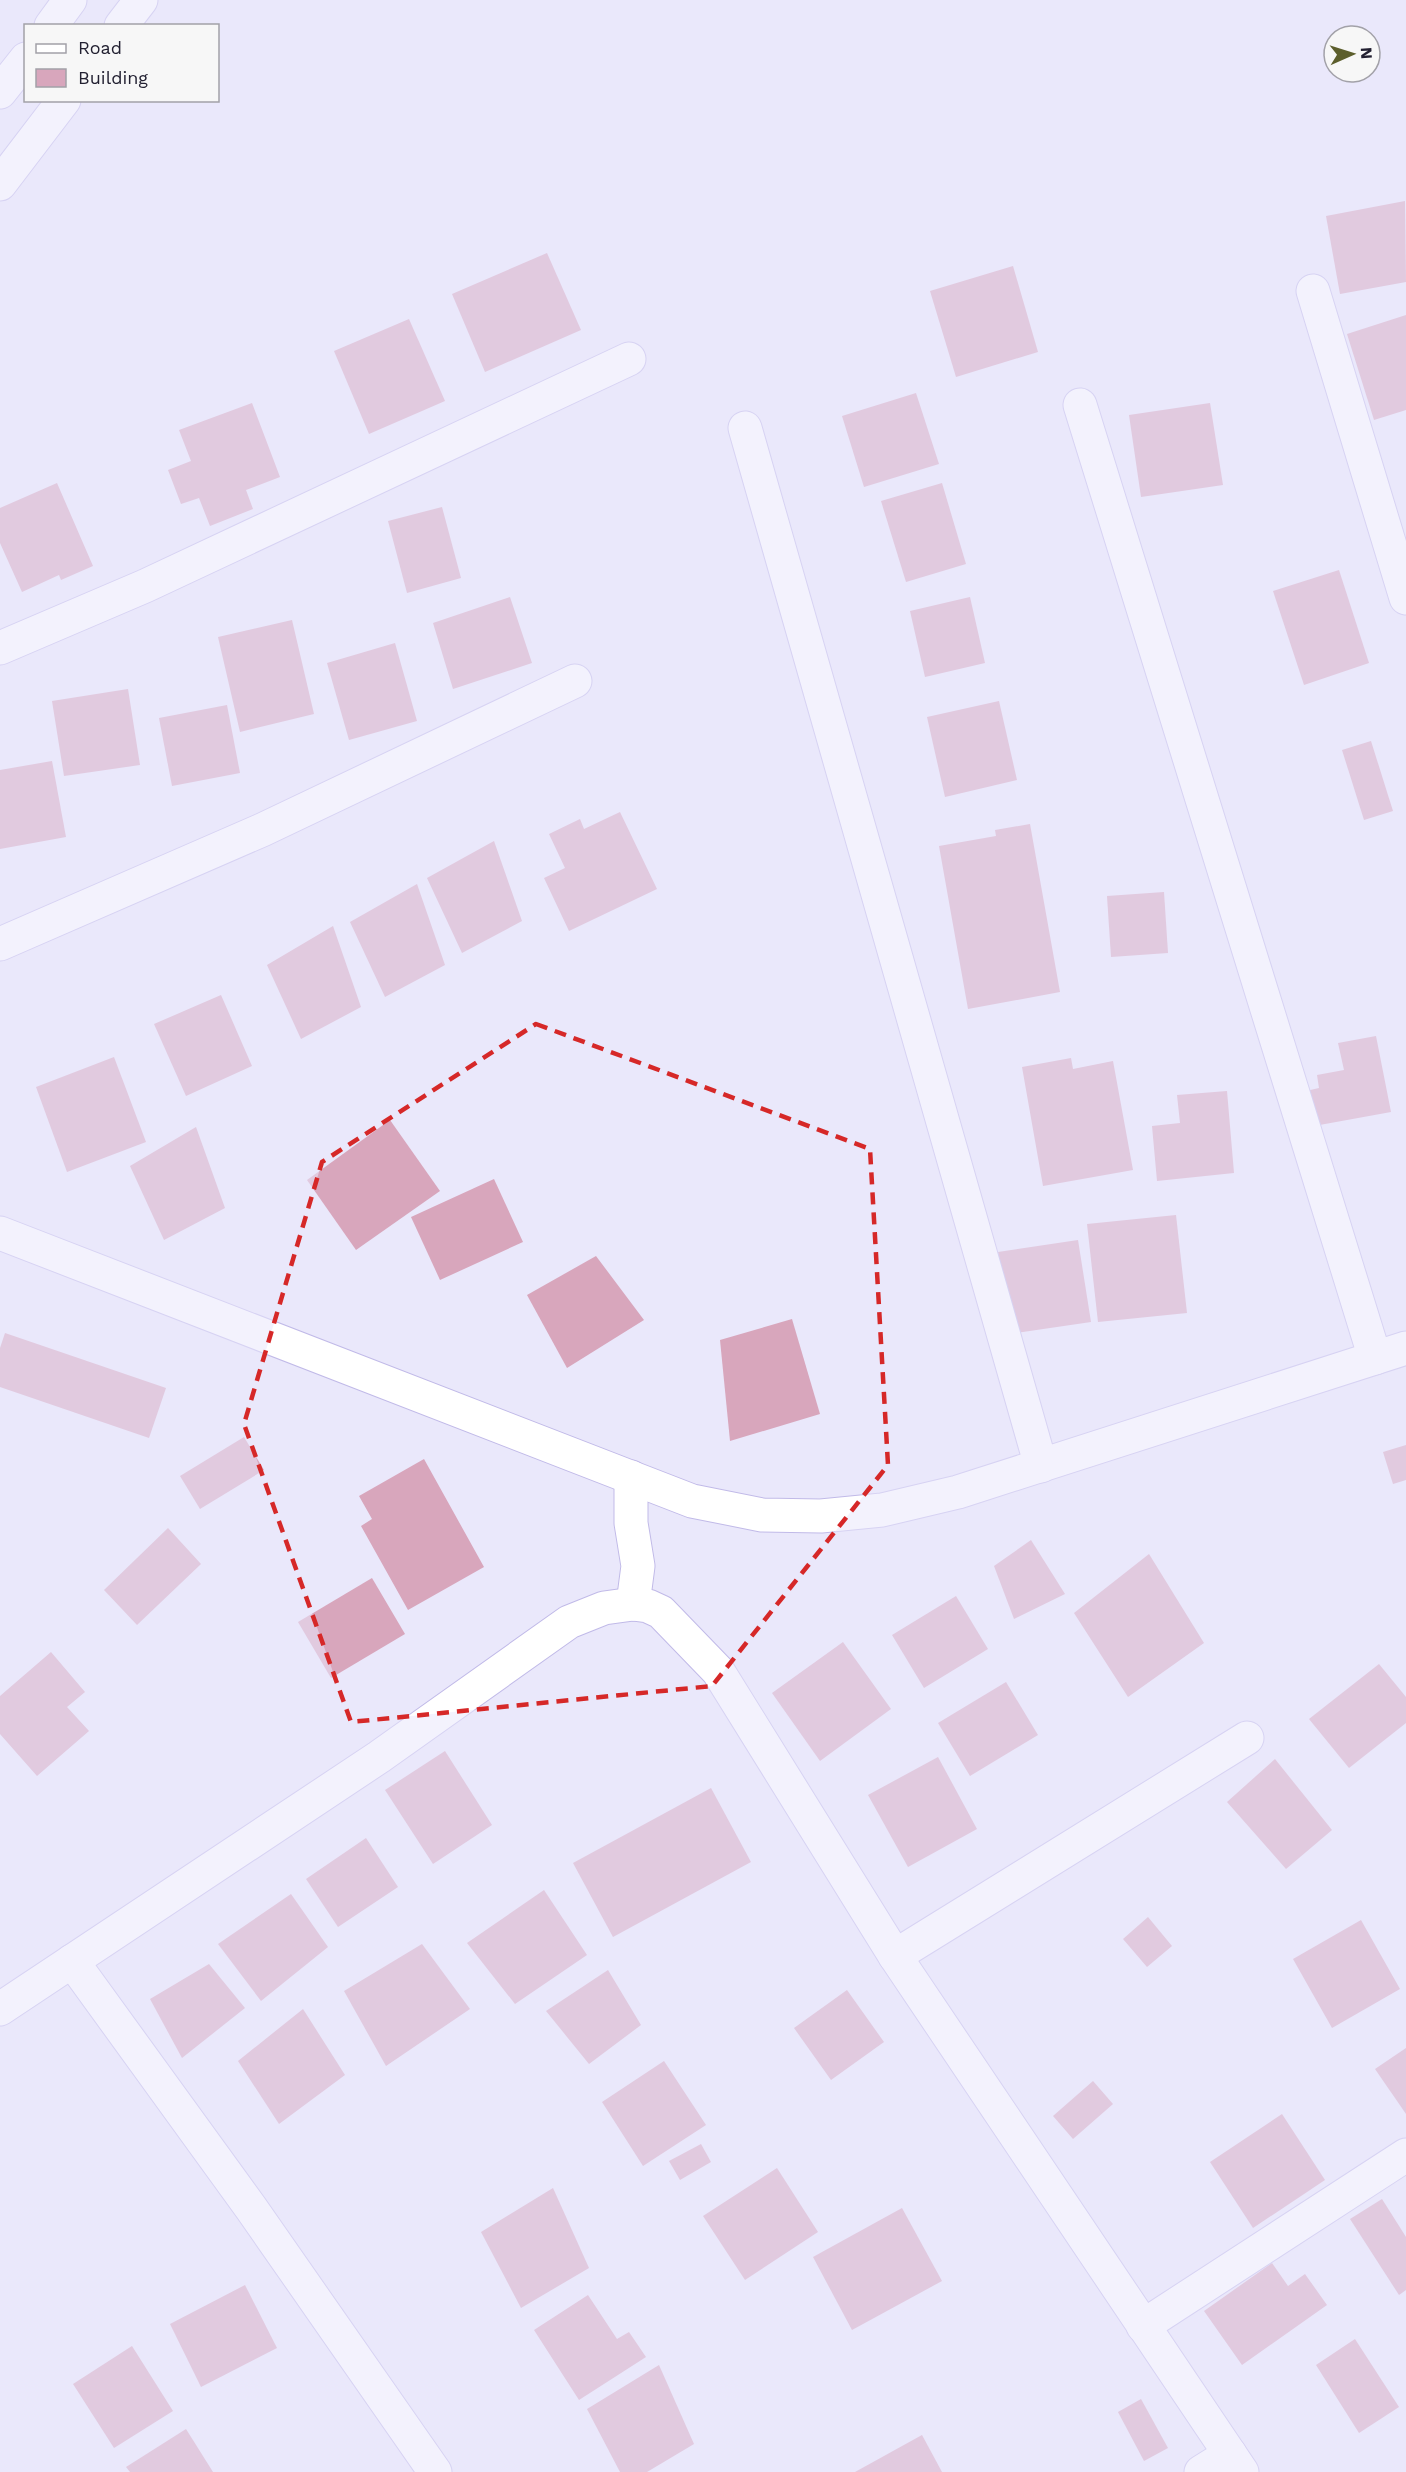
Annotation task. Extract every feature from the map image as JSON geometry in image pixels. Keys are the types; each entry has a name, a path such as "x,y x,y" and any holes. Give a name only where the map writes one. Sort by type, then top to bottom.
{"main road":[{"path":"52,24 70,0"},
{"path":"123,24 141,0"},
{"path":"0,92 24,61"},
{"path":"0,184 62,102"},
{"path":"1313,291 1406,598"},
{"path":"0,648 145,586 629,359"},
{"path":"1080,405 1375,1358"},
{"path":"744,428 1041,1466"},
{"path":"0,944 262,830 575,681"},
{"path":"0,1233 692,1501 762,1515 821,1516 882,1510 958,1492 1406,1348"},
{"path":"631,1477 631,1523 638,1566 633,1604"},
{"path":"0,2009 379,1757 569,1622 604,1608 633,1604 648,1606 661,1612 718,1671 895,1956 1236,2463 1201,2472"},
{"path":"895,1956 1247,1738"},
{"path":"72,1961 251,2208 435,2472"},
{"path":"1143,2326 1406,2155"}],"highlighted area":[{"path":"536,1024 870,1149 888,1465 712,1686 351,1722 244,1424 322,1162"}],"building":[{"path":"1405,201 1406,282 1340,294 1326,216"},
{"path":"547,253 581,330 485,372 452,294"},
{"path":"1013,266 1038,352 956,377 930,291"},
{"path":"1406,315 1406,410 1374,420 1347,334"},
{"path":"409,319 445,401 369,434 334,351"},
{"path":"916,393 939,464 864,487 842,416"},
{"path":"252,403 280,477 246,490 253,509 210,526 199,498 181,504 168,470 191,461 179,430"},
{"path":"1210,403 1223,485 1141,497 1129,415"},
{"path":"57,483 93,566 61,580 59,575 22,592 0,543 0,508"},
{"path":"942,483 966,564 906,582 881,501"},
{"path":"442,507 461,578 407,593 388,521"},
{"path":"1339,570 1369,663 1304,685 1273,591"},
{"path":"510,597 532,663 453,689 433,623"},
{"path":"970,597 985,663 925,677 910,611"},
{"path":"292,620 314,714 240,732 218,637"},
{"path":"395,643 417,721 349,740 327,663"},
{"path":"128,689 140,765 64,776 52,701"},
{"path":"999,701 1017,780 945,797 927,717"},
{"path":"227,705 240,773 172,786 159,718"},
{"path":"1371,741 1393,811 1364,820 1342,750"},
{"path":"52,761 66,837 0,849 0,770"},
{"path":"620,812 657,889 569,931 544,878 565,868 549,834 580,819 584,829"},
{"path":"1030,824 1060,992 968,1009 939,846 996,836 995,830"},
{"path":"494,841 522,921 462,953 427,878"},
{"path":"417,884 445,965 385,997 350,922"},
{"path":"1164,892 1168,953 1111,957 1107,896"},
{"path":"333,926 361,1007 301,1039 267,965"},
{"path":"221,995 252,1066 186,1096 154,1024"},
{"path":"1376,1036 1391,1112 1314,1126 1306,1091 1319,1088 1317,1075 1344,1070 1338,1043"},
{"path":"114,1057 146,1142 67,1172 36,1087"},
{"path":"1071,1058 1073,1069 1113,1061 1133,1170 1043,1186 1022,1067"},
{"path":"1227,1091 1234,1173 1157,1181 1152,1126 1180,1123 1177,1095"},
{"path":"390,1120 440,1191 356,1250 307,1180"},
{"path":"196,1127 225,1208 164,1240 130,1166"},
{"path":"494,1179 523,1242 440,1280 411,1217"},
{"path":"1176,1215 1187,1313 1098,1322 1087,1224"},
{"path":"1078,1240 1091,1322 1010,1334 998,1252"},
{"path":"596,1256 644,1320 567,1368 527,1295"},
{"path":"792,1319 820,1414 730,1441 720,1340"},
{"path":"5,1333 166,1388 149,1438 0,1387 0,1348"},
{"path":"244,1437 264,1470 200,1509 180,1476"},
{"path":"1406,1445 1406,1480 1393,1484 1383,1452"},
{"path":"424,1459 484,1567 408,1610 361,1526 372,1519 359,1496"},
{"path":"168,1528 201,1564 137,1625 104,1590"},
{"path":"1031,1540 1065,1594 1014,1619 994,1566"},
{"path":"1149,1554 1204,1643 1128,1697 1074,1613"},
{"path":"372,1578 405,1634 331,1678 298,1622"},
{"path":"956,1596 988,1649 924,1688 892,1635"},
{"path":"843,1642 891,1709 820,1761 772,1693"},
{"path":"51,1652 85,1692 67,1707 89,1731 37,1776 0,1734 0,1696"},
{"path":"1379,1664 1406,1697 1406,1723 1349,1768 1309,1719"},
{"path":"1006,1682 1038,1735 970,1776 938,1723"},
{"path":"445,1751 492,1825 433,1864 385,1790"},
{"path":"938,1757 977,1829 908,1867 868,1795"},
{"path":"1275,1759 1332,1830 1286,1869 1227,1802"},
{"path":"711,1788 751,1862 613,1937 573,1863"},
{"path":"366,1838 398,1887 338,1927 306,1879"},
{"path":"544,1890 587,1955 515,2004 467,1943"},
{"path":"291,1894 328,1947 261,2001 218,1944"},
{"path":"1148,1917 1172,1946 1147,1967 1123,1939"},
{"path":"1361,1920 1400,1989 1332,2028 1293,1959"},
{"path":"422,1944 470,2009 386,2066 344,1991"},
{"path":"209,1964 245,2008 182,2058 150,1999"},
{"path":"608,1970 641,2025 589,2064 546,2011"},
{"path":"847,1990 884,2042 831,2080 794,2028"},
{"path":"303,2009 345,2075 279,2124 238,2061"},
{"path":"1406,2048 1406,2114 1375,2069"},
{"path":"664,2061 706,2125 643,2166 602,2102"},
{"path":"1093,2081 1113,2104 1073,2139 1053,2116"},
{"path":"1282,2114 1325,2180 1253,2228 1210,2162"},
{"path":"701,2144 711,2162 680,2180 669,2161"},
{"path":"777,2168 818,2232 745,2280 703,2216"},
{"path":"553,2188 589,2268 521,2308 481,2232"},
{"path":"1382,2199 1406,2237 1406,2290 1399,2295 1350,2219"},
{"path":"902,2208 942,2281 852,2330 813,2257"},
{"path":"1272,2263 1288,2286 1305,2274 1327,2305 1242,2365 1204,2311"},
{"path":"245,2285 277,2348 201,2387 170,2324"},
{"path":"588,2295 617,2339 629,2332 646,2357 579,2400 534,2330"},
{"path":"1355,2339 1399,2407 1359,2433 1316,2365"},
{"path":"132,2346 173,2411 114,2448 73,2384"},
{"path":"659,2365 694,2444 647,2472 620,2472 587,2409"},
{"path":"1141,2399 1168,2448 1144,2461 1118,2412"},
{"path":"186,2429 213,2472 130,2472 126,2467"},
{"path":"922,2435 942,2472 855,2472"}]}
